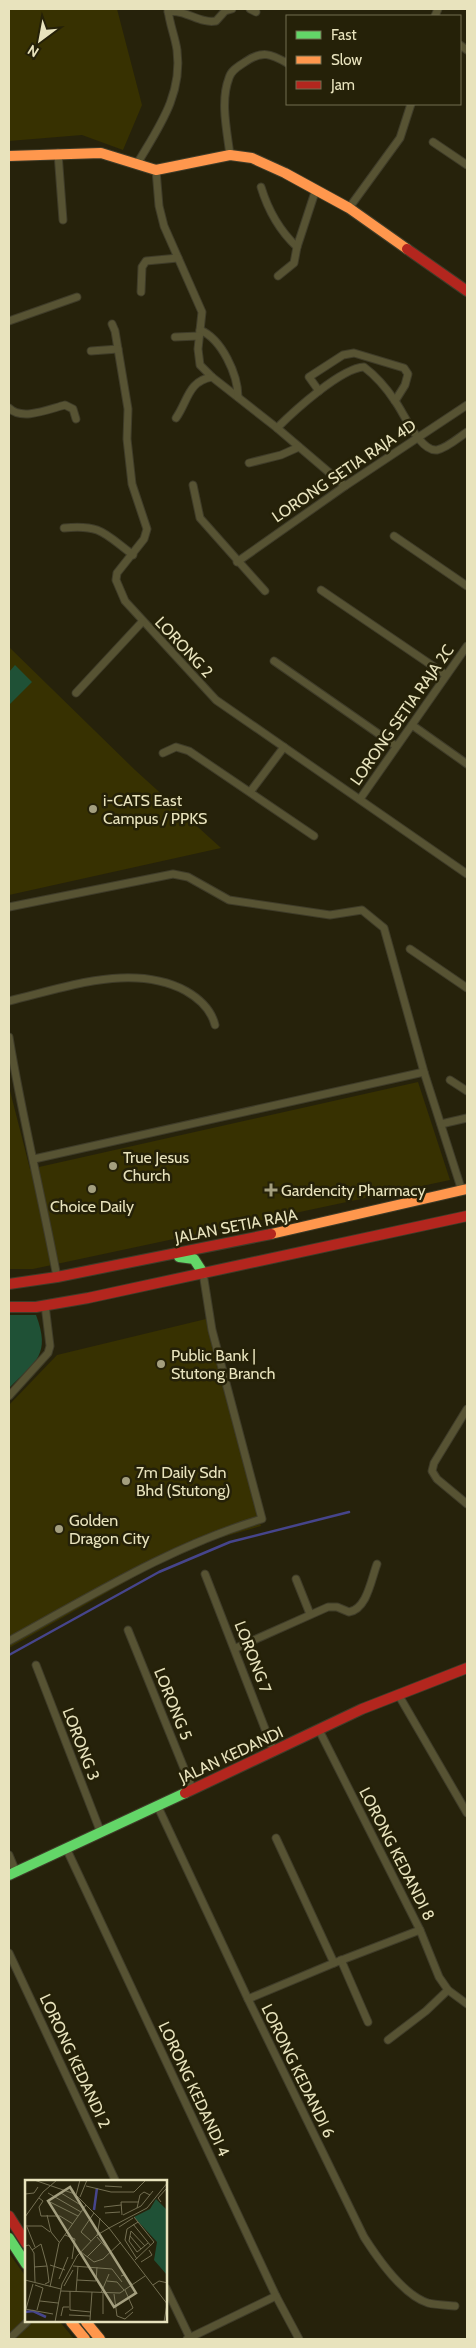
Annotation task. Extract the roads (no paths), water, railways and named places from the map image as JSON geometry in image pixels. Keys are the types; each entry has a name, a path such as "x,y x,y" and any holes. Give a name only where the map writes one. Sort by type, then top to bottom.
{"main road":[{"path":"9,156 58,152 101,154 156,170 230,155 252,158 316,189 348,208 467,291"},
{"name":"JALAN SETIA RAJA","path":"9,1284 142,1260 465,1193"},
{"path":"9,1307 45,1305 467,1216"},
{"path":"142,1260 193,1257 198,1261 203,1273"},
{"name":"JALAN KEDANDI","path":"12,1873 67,1850 158,1807 192,1788 398,1694 467,1668"},
{"path":"9,2216 25,2241"},
{"path":"9,2238 25,2262"},
{"path":"72,2323 85,2339"},
{"path":"87,2323 100,2339"}],"street":[{"path":"136,164 174,98 178,71 177,50 168,10 185,13 208,22 218,20 225,11 232,9"},
{"path":"230,155 225,106 228,78 233,70 262,53 268,53 286,62"},
{"path":"348,208 400,138 411,105"},
{"path":"433,142 467,165"},
{"path":"58,152 63,220"},
{"path":"156,170 159,206 164,226 202,312 200,365 212,378 277,428 344,486"},
{"path":"261,187 267,206 287,238 297,247"},
{"path":"278,276 294,263 297,247 316,189"},
{"path":"140,292 142,267 146,261 178,258"},
{"path":"9,321 76,297"},
{"name":"LORONG 2","path":"112,324 115,331 128,409 128,439 132,484 147,529 144,539 117,573 116,580 125,601 210,695 467,874"},
{"path":"175,338 207,333 230,363 238,385 238,397"},
{"path":"91,351 118,349"},
{"path":"319,391 309,376 343,355 354,352 404,368 408,374 405,385 395,401"},
{"path":"277,428 319,391 351,370 364,367 395,401 417,438 435,450 467,432"},
{"path":"176,418 189,391 197,382 212,378"},
{"name":"LORONG SETIA RAJA 4D","path":"237,562 344,486 467,404"},
{"path":"9,408 14,413 22,414 65,405 73,409 76,420"},
{"path":"249,463 281,455 299,447"},
{"path":"193,485 199,515 237,562 265,590"},
{"path":"64,528 85,526 98,530 109,536 133,555"},
{"path":"394,536 467,586"},
{"path":"322,590 446,675"},
{"path":"76,693 142,622"},
{"name":"LORONG SETIA RAJA 2C","path":"360,799 446,675 464,656 467,646"},
{"path":"274,661 396,746"},
{"path":"412,724 467,764"},
{"path":"163,753 176,747 189,751 314,836"},
{"path":"250,792 284,747"},
{"path":"9,907 173,874 188,876 228,900 330,915 362,910 384,928 424,1072 465,1193"},
{"path":"410,948 467,988"},
{"path":"9,1002 65,987 123,978 143,978 164,982 198,997 213,1016 215,1025"},
{"path":"9,1037 17,1088 34,1159 57,1276"},
{"path":"34,1159 424,1072"},
{"path":"450,1080 467,1092"},
{"path":"441,1124 467,1118"},
{"path":"9,1641 151,1562 236,1527 262,1519 212,1330 203,1273"},
{"path":"9,1396 48,1353 50,1346 45,1305"},
{"path":"467,1409 434,1463 432,1471 438,1479 467,1504"},
{"path":"236,1648 328,1607 337,1607 348,1612 358,1609 362,1604 377,1564"},
{"name":"LORONG 7","path":"205,1574 236,1648 274,1752"},
{"path":"296,1579 310,1614"},
{"name":"LORONG 5","path":"128,1630 192,1788"},
{"name":"LORONG 3","path":"36,1665 101,1833"},
{"path":"398,1694 467,1813"},
{"name":"LORONG KEDANDI 8","path":"319,1730 420,1930 439,1977 448,1990"},
{"name":"LORONG KEDANDI 6","path":"158,1807 248,1999 373,2250 411,2294 431,2304 455,2306"},
{"path":"276,1838 368,2022"},
{"name":"LORONG KEDANDI 4","path":"67,1850 276,2296 299,2339"},
{"path":"9,1855 12,1873"},
{"path":"248,1999 337,1961 420,1930"},
{"name":"LORONG KEDANDI 2","path":"9,1953 115,2180"},
{"path":"388,2040 426,2011 448,1990 467,2004"},
{"path":"168,2292 189,2339 276,2296"},
{"path":"9,2339 26,2323"}],"waterway":[{"path":"9,1655 159,1572 230,1542 349,1512"}],"place":[{"name":"i-CATS East Campus / PPKS","path":"93,809"},
{"name":"True Jesus Church","path":"113,1166"},
{"name":"Choice Daily","path":"92,1189"},
{"name":"Gardencity Pharmacy","path":"271,1190"},
{"name":"Public Bank | Stutong Branch","path":"161,1364"},
{"name":"7m Daily Sdn Bhd (Stutong)","path":"126,1481"},
{"name":"Golden Dragon City","path":"59,1529"}]}
